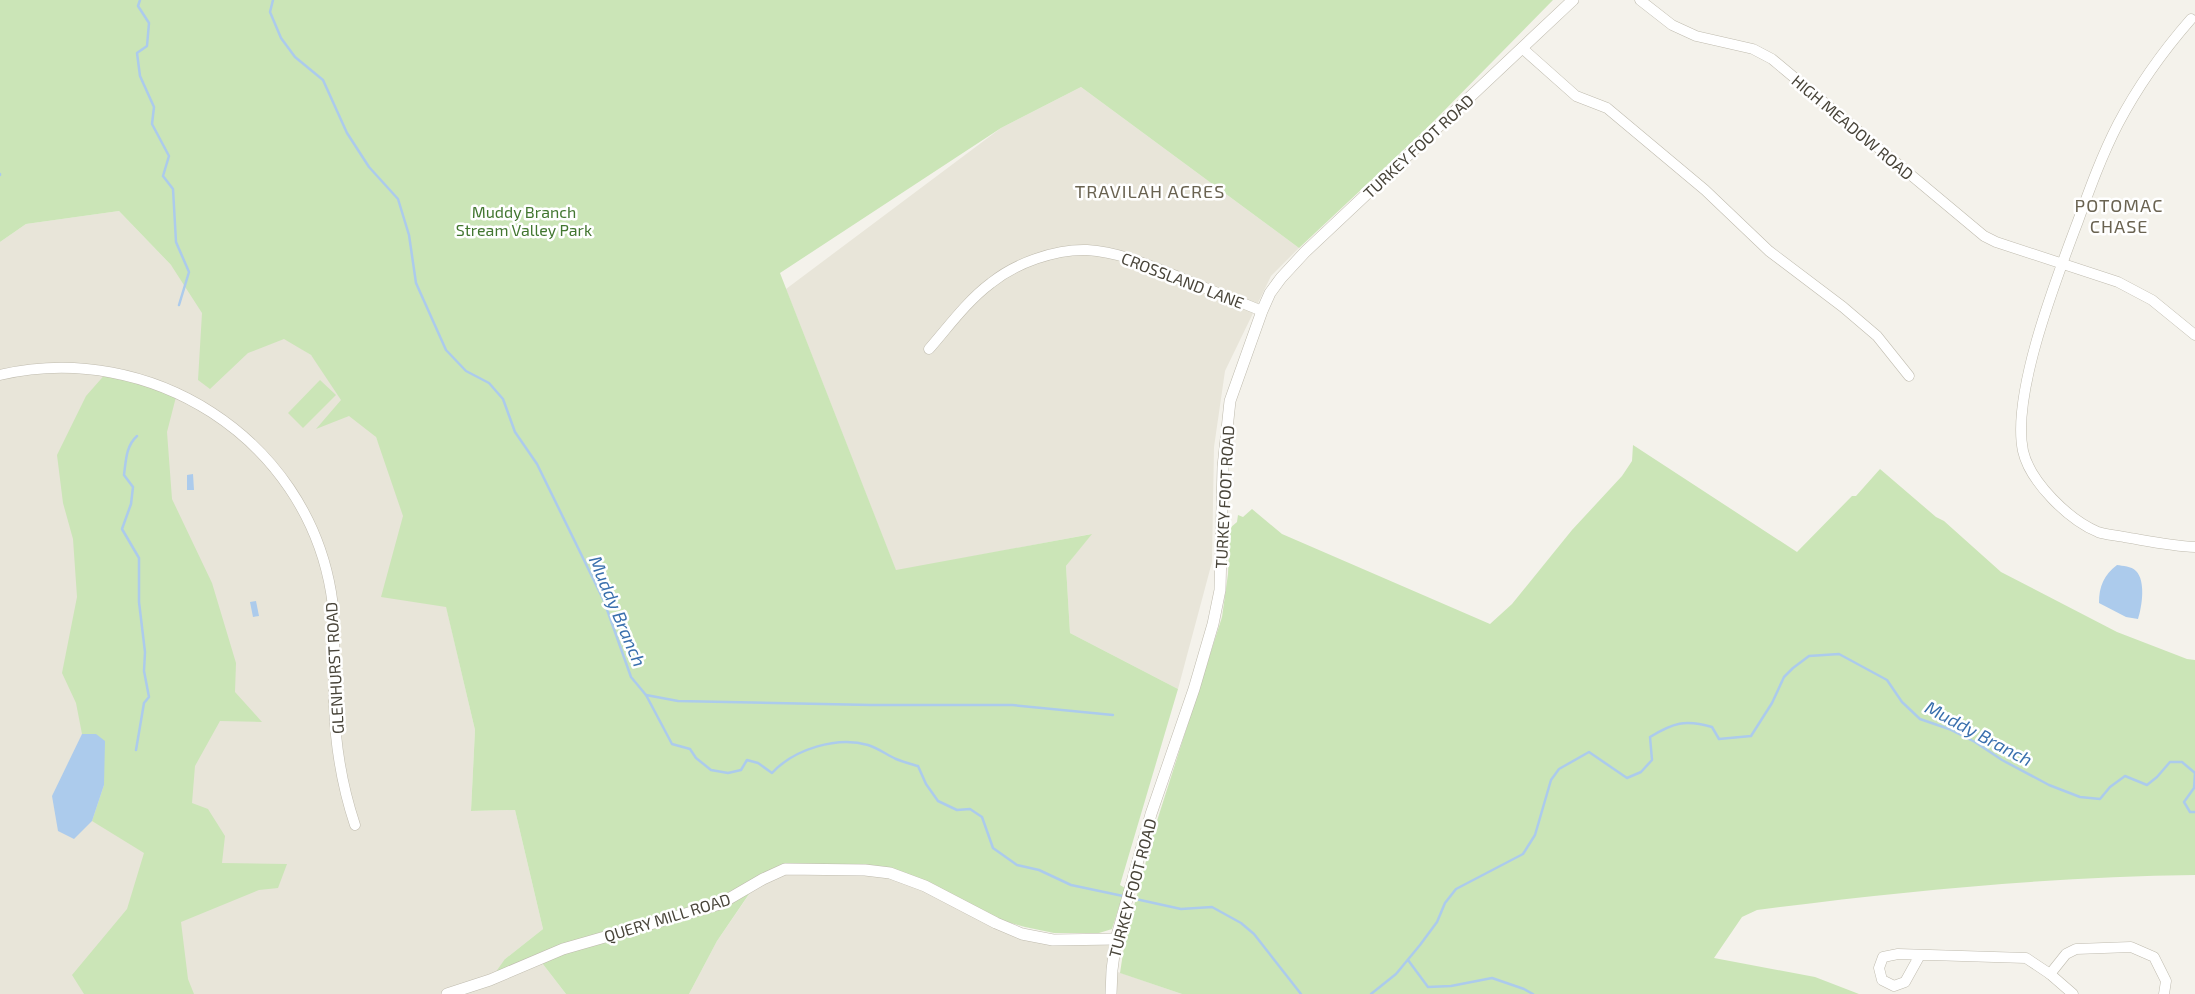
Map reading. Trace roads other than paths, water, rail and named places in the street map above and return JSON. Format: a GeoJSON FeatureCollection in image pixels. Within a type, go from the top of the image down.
{"type":"FeatureCollection","features":[{"type":"Feature","properties":{"kind":"street","name":"TURKEY FOOT ROAD"},"geometry":{"type":"LineString","coordinates":[[1111,994],[1116,939],[1152,814],[1194,689],[1213,624],[1220,590],[1223,467],[1227,418],[1239,374],[1262,311],[1281,278],[1305,252],[1574,0]]}},
{"type":"Feature","properties":{"kind":"street","name":"HIGH MEADOW ROAD"},"geometry":{"type":"LineString","coordinates":[[1640,0],[1672,25],[1696,36],[1752,49],[1772,59],[1984,236],[1996,242],[2118,282],[2152,300],[2195,335]]}},
{"type":"Feature","properties":{"kind":"street"},"geometry":{"type":"LineString","coordinates":[[2191,19],[2151,69],[2118,123],[2102,158],[2062,264],[2031,362],[2024,395],[2021,426],[2024,452],[2033,474],[2057,503],[2076,519],[2099,532],[2174,546],[2195,547]]}},
{"type":"Feature","properties":{"kind":"street"},"geometry":{"type":"LineString","coordinates":[[1522,48],[1576,96],[1607,108],[1705,190],[1769,252],[1844,307],[1877,336],[1909,376]]}},
{"type":"Feature","properties":{"kind":"street","name":"CROSSLAND LANE"},"geometry":{"type":"LineString","coordinates":[[929,348],[974,297],[992,282],[1028,261],[1072,251],[1087,250],[1113,254],[1143,262],[1262,311]]}},
{"type":"Feature","properties":{"kind":"street","name":"GLENHURST ROAD"},"geometry":{"type":"LineString","coordinates":[[0,375],[44,368],[80,368],[108,371],[143,379],[186,397],[221,417],[259,450],[283,479],[298,501],[318,544],[327,575],[335,634],[336,731],[347,801],[355,825]]}},
{"type":"Feature","properties":{"kind":"street","name":"QUERY MILL ROAD"},"geometry":{"type":"LineString","coordinates":[[448,994],[490,980],[563,949],[730,900],[763,879],[785,869],[865,870],[890,873],[925,886],[996,923],[1022,934],[1053,940],[1116,939]]}},
{"type":"Feature","properties":{"kind":"street"},"geometry":{"type":"LineString","coordinates":[[2050,974],[2066,954],[2076,949],[2131,947],[2154,957],[2166,980],[2164,994]]}},
{"type":"Feature","properties":{"kind":"street"},"geometry":{"type":"LineString","coordinates":[[1920,955],[2026,958],[2050,974],[2073,994]]}},
{"type":"Feature","properties":{"kind":"water"},"geometry":{"type":"Polygon","coordinates":[[[193,474],[194,490],[187,490],[187,475],[193,474]]]}},
{"type":"Feature","properties":{"kind":"water"},"geometry":{"type":"Polygon","coordinates":[[[2117,565],[2132,568],[2139,575],[2142,594],[2138,619],[2126,617],[2099,603],[2103,581],[2117,565]]]}},
{"type":"Feature","properties":{"kind":"water"},"geometry":{"type":"Polygon","coordinates":[[[256,601],[259,616],[253,617],[250,602],[256,601]]]}},
{"type":"Feature","properties":{"kind":"water"},"geometry":{"type":"Polygon","coordinates":[[[82,734],[96,734],[105,741],[104,785],[92,821],[74,839],[58,831],[52,796],[82,734]]]}},
{"type":"Feature","properties":{"kind":"waterway"},"geometry":{"type":"LineString","coordinates":[[140,0],[138,6],[149,23],[147,46],[137,53],[140,76],[154,107],[152,124],[169,156],[163,176],[173,189],[176,242],[189,272],[179,305]]}},
{"type":"Feature","properties":{"kind":"waterway","name":"Muddy Branch"},"geometry":{"type":"LineString","coordinates":[[273,0],[270,12],[281,38],[295,57],[323,80],[347,133],[369,167],[398,199],[409,235],[416,283],[446,350],[466,371],[489,383],[503,399],[515,432],[537,464],[604,601],[631,677],[646,695],[672,744],[690,749],[696,758],[711,770],[728,773],[741,770],[747,760],[758,763],[772,773],[792,757],[817,747],[843,742],[868,745],[896,759],[918,766],[926,784],[938,801],[957,810],[970,809],[982,817],[993,848],[1017,865],[1039,870],[1071,885],[1123,896]]}},
{"type":"Feature","properties":{"kind":"waterway"},"geometry":{"type":"LineString","coordinates":[[136,750],[144,703],[149,697],[144,671],[145,652],[139,602],[139,558],[122,529],[131,504],[133,487],[124,475],[126,459],[131,444],[137,436]]}},
{"type":"Feature","properties":{"kind":"waterway","name":"Muddy Branch"},"geometry":{"type":"LineString","coordinates":[[1371,994],[1396,974],[1420,945],[1437,922],[1445,903],[1456,889],[1523,854],[1535,835],[1551,780],[1559,769],[1589,752],[1627,778],[1641,772],[1652,760],[1650,737],[1666,728],[1680,724],[1694,723],[1712,727],[1719,739],[1751,736],[1772,703],[1784,677],[1809,656],[1839,654],[1887,680],[1902,702],[1920,719],[1949,729],[2049,785],[2080,797],[2100,799],[2110,787],[2125,776],[2147,785],[2170,762],[2182,762],[2195,773],[2194,788],[2184,802],[2190,812],[2195,812]]}},
{"type":"Feature","properties":{"kind":"waterway"},"geometry":{"type":"LineString","coordinates":[[646,695],[678,701],[871,705],[1012,705],[1113,715]]}},
{"type":"Feature","properties":{"kind":"waterway","name":"Muddy Branch"},"geometry":{"type":"LineString","coordinates":[[1131,898],[1181,909],[1212,907],[1241,923],[1254,934],[1301,994]]}},
{"type":"Feature","properties":{"kind":"waterway"},"geometry":{"type":"LineString","coordinates":[[1408,960],[1428,987],[1451,986],[1492,978],[1533,994]]}},
{"type":"Feature","properties":{"kind":"district","name":"TRAVILAH ACRES"},"geometry":{"type":"Point","coordinates":[1150,191]}},
{"type":"Feature","properties":{"kind":"district","name":"POTOMAC CHASE"},"geometry":{"type":"Point","coordinates":[2119,215]}},
{"type":"Feature","properties":{"kind":"park label","name":"Muddy Branch Stream Valley Park"},"geometry":{"type":"Point","coordinates":[524,220]}}]}
